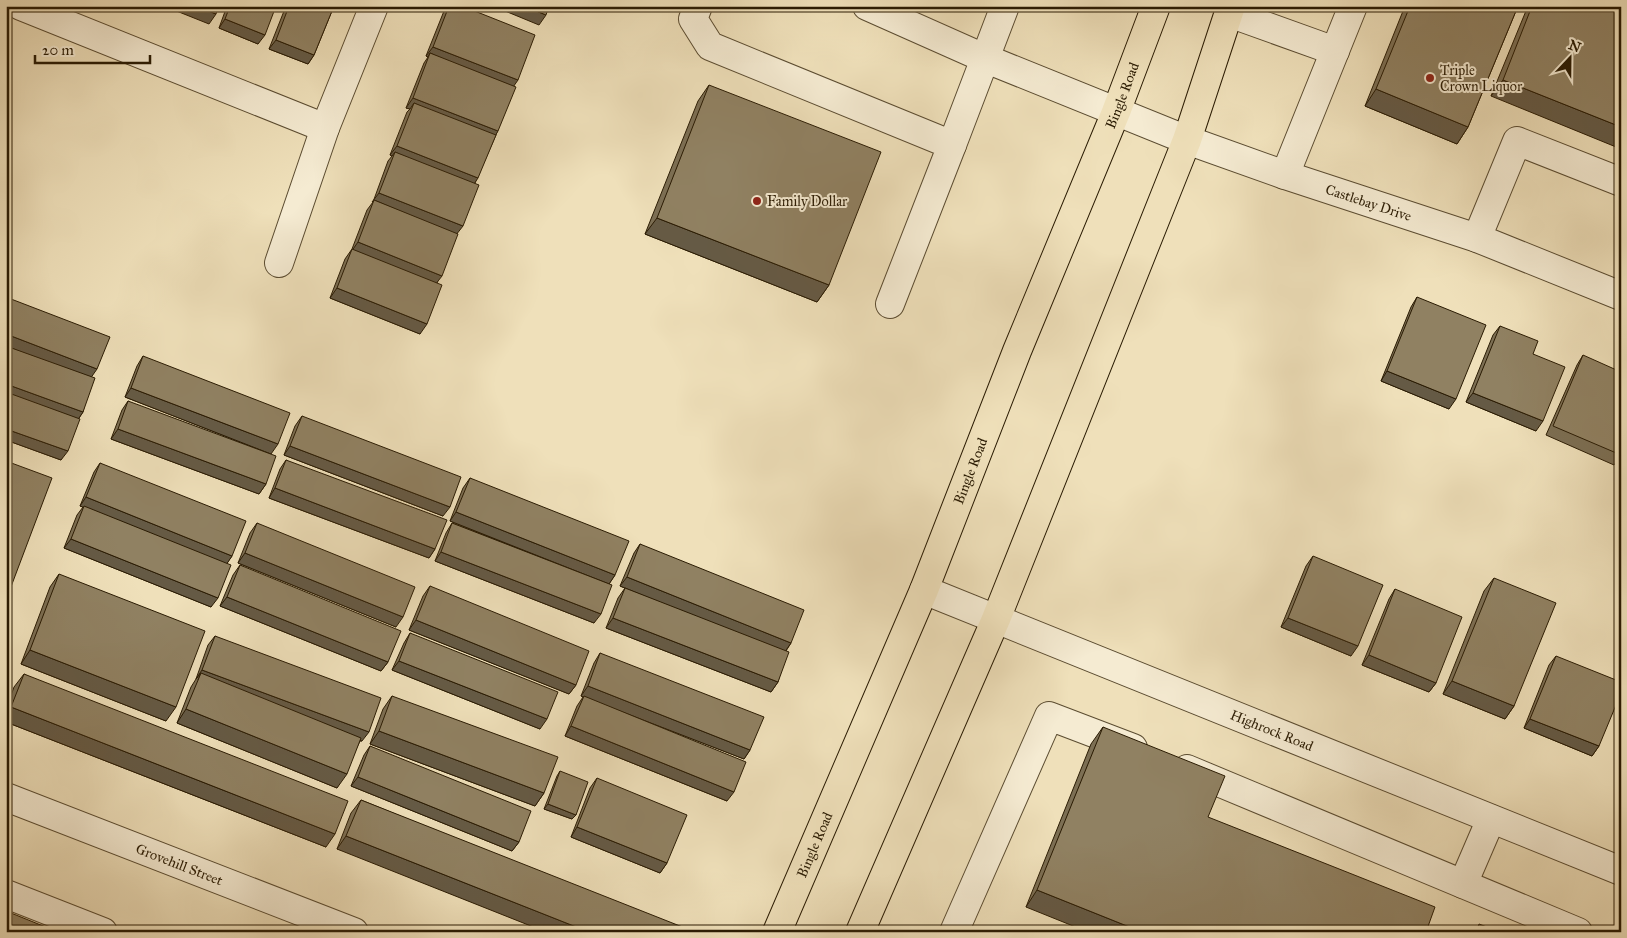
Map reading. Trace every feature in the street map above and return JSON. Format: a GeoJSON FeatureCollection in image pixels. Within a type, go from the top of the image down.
{"type":"FeatureCollection","features":[{"type":"Feature","properties":{"kind":"main road","name":"Bingle Road"},"geometry":{"type":"LineString","coordinates":[[777,932],[924,590],[1016,352],[1116,112],[1156,6]]}},
{"type":"Feature","properties":{"kind":"main road"},"geometry":{"type":"LineString","coordinates":[[864,930],[996,619],[1187,140],[1230,10]]}},
{"type":"Feature","properties":{"kind":"street"},"geometry":{"type":"LineString","coordinates":[[22,6],[325,128]]}},
{"type":"Feature","properties":{"kind":"street"},"geometry":{"type":"LineString","coordinates":[[279,263],[325,128],[374,6]]}},
{"type":"Feature","properties":{"kind":"street"},"geometry":{"type":"LineString","coordinates":[[698,6],[693,19],[710,46],[952,144]]}},
{"type":"Feature","properties":{"kind":"street","name":"Castlebay Drive"},"geometry":{"type":"LineString","coordinates":[[867,6],[984,58],[1187,140],[1285,175],[1477,238],[1621,296]]}},
{"type":"Feature","properties":{"kind":"street"},"geometry":{"type":"LineString","coordinates":[[890,304],[1005,6]]}},
{"type":"Feature","properties":{"kind":"street"},"geometry":{"type":"LineString","coordinates":[[1285,175],[1353,6]]}},
{"type":"Feature","properties":{"kind":"street"},"geometry":{"type":"LineString","coordinates":[[1230,10],[1335,52]]}},
{"type":"Feature","properties":{"kind":"street"},"geometry":{"type":"LineString","coordinates":[[1477,238],[1518,141],[1621,182]]}},
{"type":"Feature","properties":{"kind":"street","name":"Highrock Road"},"geometry":{"type":"LineString","coordinates":[[924,590],[1621,871]]}},
{"type":"Feature","properties":{"kind":"street"},"geometry":{"type":"LineString","coordinates":[[954,932],[1049,716],[1224,784],[1578,932]]}},
{"type":"Feature","properties":{"kind":"street","name":"Grovehill Street"},"geometry":{"type":"LineString","coordinates":[[6,797],[304,923],[354,932]]}},
{"type":"Feature","properties":{"kind":"street"},"geometry":{"type":"LineString","coordinates":[[1463,884],[1491,818]]}},
{"type":"Feature","properties":{"kind":"street"},"geometry":{"type":"LineString","coordinates":[[6,894],[103,932]]}},
{"type":"Feature","properties":{"kind":"building"},"geometry":{"type":"Polygon","coordinates":[[[196,6],[219,6],[216,14],[196,6]]]}},
{"type":"Feature","properties":{"kind":"building"},"geometry":{"type":"Polygon","coordinates":[[[230,6],[276,6],[265,35],[225,19],[230,6]]]}},
{"type":"Feature","properties":{"kind":"building"},"geometry":{"type":"Polygon","coordinates":[[[289,6],[334,6],[314,55],[276,40],[289,6]]]}},
{"type":"Feature","properties":{"kind":"building"},"geometry":{"type":"Polygon","coordinates":[[[449,6],[462,6],[535,35],[518,80],[433,47],[449,6]]]}},
{"type":"Feature","properties":{"kind":"building"},"geometry":{"type":"Polygon","coordinates":[[[524,6],[549,6],[546,15],[524,6]]]}},
{"type":"Feature","properties":{"kind":"building"},"geometry":{"type":"Polygon","coordinates":[[[1410,6],[1518,6],[1468,127],[1376,89],[1410,6]]]}},
{"type":"Feature","properties":{"kind":"building"},"geometry":{"type":"Polygon","coordinates":[[[1532,6],[1621,6],[1621,127],[1503,80],[1532,6]]]}},
{"type":"Feature","properties":{"kind":"building"},"geometry":{"type":"Polygon","coordinates":[[[430,53],[516,87],[498,131],[413,98],[430,53]]]}},
{"type":"Feature","properties":{"kind":"building","name":"Family Dollar"},"geometry":{"type":"Polygon","coordinates":[[[709,85],[881,152],[829,285],[657,218],[709,85]]]}},
{"type":"Feature","properties":{"kind":"building"},"geometry":{"type":"Polygon","coordinates":[[[414,103],[496,135],[478,178],[397,146],[414,103]]]}},
{"type":"Feature","properties":{"kind":"building"},"geometry":{"type":"Polygon","coordinates":[[[395,152],[479,185],[463,226],[379,193],[395,152]]]}},
{"type":"Feature","properties":{"kind":"building"},"geometry":{"type":"Polygon","coordinates":[[[374,200],[458,234],[442,276],[358,242],[374,200]]]}},
{"type":"Feature","properties":{"kind":"building"},"geometry":{"type":"Polygon","coordinates":[[[352,249],[442,285],[427,324],[337,288],[352,249]]]}},
{"type":"Feature","properties":{"kind":"building"},"geometry":{"type":"Polygon","coordinates":[[[1417,297],[1486,325],[1456,399],[1387,371],[1417,297]]]}},
{"type":"Feature","properties":{"kind":"building"},"geometry":{"type":"Polygon","coordinates":[[[11,299],[110,337],[97,369],[6,334],[6,312],[11,299]]]}},
{"type":"Feature","properties":{"kind":"building"},"geometry":{"type":"Polygon","coordinates":[[[1500,326],[1538,341],[1533,354],[1565,367],[1543,421],[1473,393],[1500,326]]]}},
{"type":"Feature","properties":{"kind":"building"},"geometry":{"type":"Polygon","coordinates":[[[6,346],[95,378],[83,412],[6,384],[6,346]]]}},
{"type":"Feature","properties":{"kind":"building"},"geometry":{"type":"Polygon","coordinates":[[[1583,355],[1621,372],[1621,455],[1553,426],[1583,355]]]}},
{"type":"Feature","properties":{"kind":"building"},"geometry":{"type":"Polygon","coordinates":[[[143,356],[290,413],[278,444],[131,388],[143,356]]]}},
{"type":"Feature","properties":{"kind":"building"},"geometry":{"type":"Polygon","coordinates":[[[6,392],[80,419],[68,451],[6,429],[6,392]]]}},
{"type":"Feature","properties":{"kind":"building"},"geometry":{"type":"Polygon","coordinates":[[[128,401],[276,456],[266,484],[118,429],[128,401]]]}},
{"type":"Feature","properties":{"kind":"building"},"geometry":{"type":"Polygon","coordinates":[[[302,416],[461,477],[450,507],[290,446],[302,416]]]}},
{"type":"Feature","properties":{"kind":"building"},"geometry":{"type":"Polygon","coordinates":[[[286,460],[447,520],[435,549],[275,488],[286,460]]]}},
{"type":"Feature","properties":{"kind":"building"},"geometry":{"type":"Polygon","coordinates":[[[6,461],[52,478],[6,600],[6,508],[9,501],[6,500],[6,461]]]}},
{"type":"Feature","properties":{"kind":"building"},"geometry":{"type":"Polygon","coordinates":[[[100,463],[246,521],[232,556],[86,497],[100,463]]]}},
{"type":"Feature","properties":{"kind":"building"},"geometry":{"type":"Polygon","coordinates":[[[470,478],[629,541],[615,575],[456,512],[470,478]]]}},
{"type":"Feature","properties":{"kind":"building"},"geometry":{"type":"Polygon","coordinates":[[[84,506],[231,565],[218,598],[71,539],[84,506]]]}},
{"type":"Feature","properties":{"kind":"building"},"geometry":{"type":"Polygon","coordinates":[[[257,523],[415,587],[403,617],[245,553],[257,523]]]}},
{"type":"Feature","properties":{"kind":"building"},"geometry":{"type":"Polygon","coordinates":[[[452,523],[612,585],[601,614],[441,552],[452,523]]]}},
{"type":"Feature","properties":{"kind":"building"},"geometry":{"type":"Polygon","coordinates":[[[640,544],[804,610],[791,643],[627,577],[640,544]]]}},
{"type":"Feature","properties":{"kind":"building"},"geometry":{"type":"Polygon","coordinates":[[[1313,556],[1383,585],[1358,646],[1288,618],[1313,556]]]}},
{"type":"Feature","properties":{"kind":"building"},"geometry":{"type":"Polygon","coordinates":[[[240,565],[401,631],[388,662],[227,597],[240,565]]]}},
{"type":"Feature","properties":{"kind":"building"},"geometry":{"type":"Polygon","coordinates":[[[59,574],[205,631],[176,707],[30,650],[59,574]]]}},
{"type":"Feature","properties":{"kind":"building"},"geometry":{"type":"Polygon","coordinates":[[[1494,578],[1556,603],[1514,706],[1452,681],[1494,578]]]}},
{"type":"Feature","properties":{"kind":"building"},"geometry":{"type":"Polygon","coordinates":[[[430,586],[589,651],[576,685],[416,620],[430,586]]]}},
{"type":"Feature","properties":{"kind":"building"},"geometry":{"type":"Polygon","coordinates":[[[625,588],[789,652],[778,682],[613,618],[625,588]]]}},
{"type":"Feature","properties":{"kind":"building"},"geometry":{"type":"Polygon","coordinates":[[[1395,589],[1462,617],[1436,683],[1369,655],[1395,589]]]}},
{"type":"Feature","properties":{"kind":"building"},"geometry":{"type":"Polygon","coordinates":[[[410,633],[558,692],[547,719],[399,661],[410,633]]]}},
{"type":"Feature","properties":{"kind":"building"},"geometry":{"type":"Polygon","coordinates":[[[215,636],[381,698],[369,732],[202,670],[215,636]]]}},
{"type":"Feature","properties":{"kind":"building"},"geometry":{"type":"Polygon","coordinates":[[[600,653],[764,717],[750,750],[588,686],[600,653]]]}},
{"type":"Feature","properties":{"kind":"building"},"geometry":{"type":"Polygon","coordinates":[[[1556,656],[1621,682],[1621,693],[1599,746],[1530,719],[1556,656]]]}},
{"type":"Feature","properties":{"kind":"building"},"geometry":{"type":"Polygon","coordinates":[[[201,673],[361,738],[347,774],[186,709],[201,673]]]}},
{"type":"Feature","properties":{"kind":"building"},"geometry":{"type":"Polygon","coordinates":[[[24,674],[348,801],[335,834],[11,707],[24,674]]]}},
{"type":"Feature","properties":{"kind":"building"},"geometry":{"type":"Polygon","coordinates":[[[392,696],[558,757],[544,793],[379,731],[392,696]]]}},
{"type":"Feature","properties":{"kind":"building"},"geometry":{"type":"Polygon","coordinates":[[[584,696],[746,762],[734,792],[571,726],[584,696]]]}},
{"type":"Feature","properties":{"kind":"building"},"geometry":{"type":"Polygon","coordinates":[[[1103,727],[1225,776],[1208,817],[1435,907],[1426,932],[1142,932],[1037,890],[1103,727]]]}},
{"type":"Feature","properties":{"kind":"building"},"geometry":{"type":"Polygon","coordinates":[[[370,746],[531,811],[519,842],[358,777],[370,746]]]}},
{"type":"Feature","properties":{"kind":"building"},"geometry":{"type":"Polygon","coordinates":[[[560,771],[588,782],[576,815],[548,804],[560,771]]]}},
{"type":"Feature","properties":{"kind":"building"},"geometry":{"type":"Polygon","coordinates":[[[597,778],[687,815],[667,863],[577,827],[597,778]]]}},
{"type":"Feature","properties":{"kind":"building"},"geometry":{"type":"Polygon","coordinates":[[[361,800],[685,928],[684,932],[589,932],[346,836],[361,800]]]}},
{"type":"Feature","properties":{"kind":"building"},"geometry":{"type":"Polygon","coordinates":[[[6,911],[58,932],[6,932],[6,911]]]}},
{"type":"Feature","properties":{"kind":"building"},"geometry":{"type":"Polygon","coordinates":[[[1479,924],[1500,932],[1476,932],[1479,924]]]}},
{"type":"Feature","properties":{"kind":"place","name":"Triple Crown Liquor"},"geometry":{"type":"Point","coordinates":[1430,78]}},
{"type":"Feature","properties":{"kind":"place","name":"Family Dollar"},"geometry":{"type":"Point","coordinates":[757,201]}}]}
